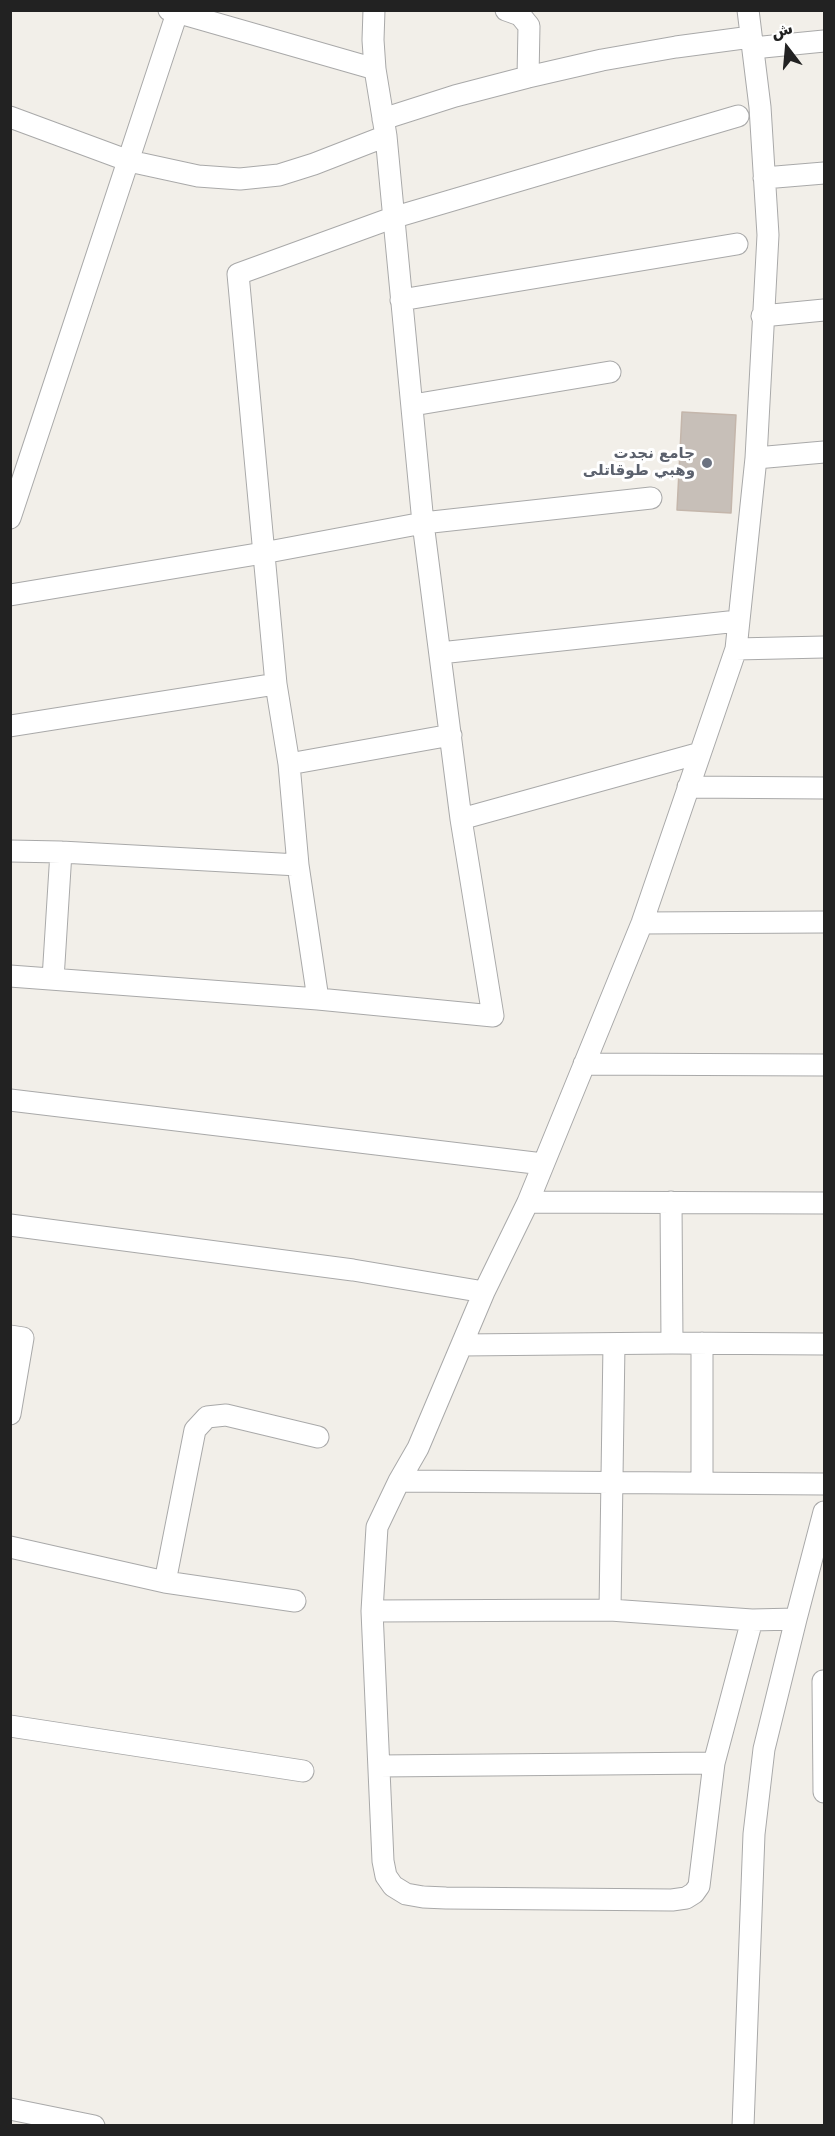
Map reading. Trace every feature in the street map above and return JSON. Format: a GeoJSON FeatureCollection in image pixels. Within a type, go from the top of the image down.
{"type":"FeatureCollection","features":[{"type":"Feature","properties":{"kind":"street"},"geometry":{"type":"LineString","coordinates":[[10,976],[318,999],[493,1016],[462,819],[423,523],[384,128],[375,69],[374,10]]}},
{"type":"Feature","properties":{"kind":"street"},"geometry":{"type":"LineString","coordinates":[[506,10],[520,15],[529,26],[528,77]]}},
{"type":"Feature","properties":{"kind":"street"},"geometry":{"type":"LineString","coordinates":[[748,10],[760,107],[768,235],[756,458],[736,648],[642,923],[528,1202],[484,1292],[418,1448],[377,1527],[372,1611],[378,1766],[383,1861],[386,1876],[393,1886],[406,1894],[446,1898],[672,1900],[686,1898],[694,1893],[699,1886],[714,1763],[752,1620]]}},
{"type":"Feature","properties":{"kind":"street"},"geometry":{"type":"LineString","coordinates":[[10,518],[14,494],[129,162],[173,12],[375,69]]}},
{"type":"Feature","properties":{"kind":"street"},"geometry":{"type":"LineString","coordinates":[[10,117],[129,162],[198,176],[240,179],[279,175],[314,164],[384,128],[455,96],[528,77],[634,55],[752,43],[825,41]]}},
{"type":"Feature","properties":{"kind":"street"},"geometry":{"type":"LineString","coordinates":[[318,999],[298,865],[289,764],[276,684],[238,274],[392,218],[738,116]]}},
{"type":"Feature","properties":{"kind":"street"},"geometry":{"type":"LineString","coordinates":[[764,178],[825,173]]}},
{"type":"Feature","properties":{"kind":"street"},"geometry":{"type":"LineString","coordinates":[[401,300],[737,244]]}},
{"type":"Feature","properties":{"kind":"street"},"geometry":{"type":"LineString","coordinates":[[762,316],[825,310]]}},
{"type":"Feature","properties":{"kind":"street"},"geometry":{"type":"LineString","coordinates":[[413,405],[610,372]]}},
{"type":"Feature","properties":{"kind":"street"},"geometry":{"type":"LineString","coordinates":[[756,458],[825,452]]}},
{"type":"Feature","properties":{"kind":"street"},"geometry":{"type":"LineString","coordinates":[[10,595],[263,553],[423,523],[651,498]]}},
{"type":"Feature","properties":{"kind":"street"},"geometry":{"type":"LineString","coordinates":[[440,653],[738,621]]}},
{"type":"Feature","properties":{"kind":"street"},"geometry":{"type":"LineString","coordinates":[[736,648],[825,647]]}},
{"type":"Feature","properties":{"kind":"street"},"geometry":{"type":"LineString","coordinates":[[10,726],[276,684]]}},
{"type":"Feature","properties":{"kind":"street"},"geometry":{"type":"LineString","coordinates":[[289,764],[451,735]]}},
{"type":"Feature","properties":{"kind":"street"},"geometry":{"type":"LineString","coordinates":[[462,819],[700,753]]}},
{"type":"Feature","properties":{"kind":"street"},"geometry":{"type":"LineString","coordinates":[[688,787],[825,788]]}},
{"type":"Feature","properties":{"kind":"street"},"geometry":{"type":"LineString","coordinates":[[10,851],[298,865]]}},
{"type":"Feature","properties":{"kind":"street"},"geometry":{"type":"LineString","coordinates":[[52,979],[61,852]]}},
{"type":"Feature","properties":{"kind":"street"},"geometry":{"type":"LineString","coordinates":[[642,923],[825,922]]}},
{"type":"Feature","properties":{"kind":"street"},"geometry":{"type":"LineString","coordinates":[[584,1065],[825,1065]]}},
{"type":"Feature","properties":{"kind":"street"},"geometry":{"type":"LineString","coordinates":[[10,1100],[543,1164]]}},
{"type":"Feature","properties":{"kind":"street"},"geometry":{"type":"LineString","coordinates":[[528,1202],[825,1203]]}},
{"type":"Feature","properties":{"kind":"street"},"geometry":{"type":"LineString","coordinates":[[671,1202],[672,1343]]}},
{"type":"Feature","properties":{"kind":"street"},"geometry":{"type":"LineString","coordinates":[[10,1226],[353,1270],[484,1292]]}},
{"type":"Feature","properties":{"kind":"street"},"geometry":{"type":"LineString","coordinates":[[10,1336],[23,1338],[10,1414]]}},
{"type":"Feature","properties":{"kind":"street"},"geometry":{"type":"LineString","coordinates":[[702,1343],[702,1483]]}},
{"type":"Feature","properties":{"kind":"street"},"geometry":{"type":"LineString","coordinates":[[610,1610],[614,1344]]}},
{"type":"Feature","properties":{"kind":"street"},"geometry":{"type":"LineString","coordinates":[[462,1345],[825,1344]]}},
{"type":"Feature","properties":{"kind":"street"},"geometry":{"type":"LineString","coordinates":[[165,1582],[195,1430],[207,1417],[226,1416],[318,1437]]}},
{"type":"Feature","properties":{"kind":"street"},"geometry":{"type":"LineString","coordinates":[[399,1481],[825,1484]]}},
{"type":"Feature","properties":{"kind":"street"},"geometry":{"type":"LineString","coordinates":[[743,2126],[754,1834],[764,1749],[825,1512]]}},
{"type":"Feature","properties":{"kind":"street"},"geometry":{"type":"LineString","coordinates":[[10,1547],[165,1582],[295,1601]]}},
{"type":"Feature","properties":{"kind":"street"},"geometry":{"type":"LineString","coordinates":[[372,1611],[610,1610],[752,1620],[796,1619]]}},
{"type":"Feature","properties":{"kind":"street"},"geometry":{"type":"LineString","coordinates":[[823,1681],[825,1792]]}},
{"type":"Feature","properties":{"kind":"street"},"geometry":{"type":"LineString","coordinates":[[10,1726],[303,1771]]}},
{"type":"Feature","properties":{"kind":"street"},"geometry":{"type":"LineString","coordinates":[[378,1766],[714,1763]]}},
{"type":"Feature","properties":{"kind":"street"},"geometry":{"type":"LineString","coordinates":[[10,2109],[94,2126]]}},
{"type":"Feature","properties":{"kind":"building","name":"جامع نجدت وهبي طوقاتلى"},"geometry":{"type":"Polygon","coordinates":[[[682,412],[736,415],[731,513],[677,510],[682,412]]]}},
{"type":"Feature","properties":{"kind":"place","name":"جامع نجدت وهبي طوقاتلى"},"geometry":{"type":"Point","coordinates":[707,463]}}]}
